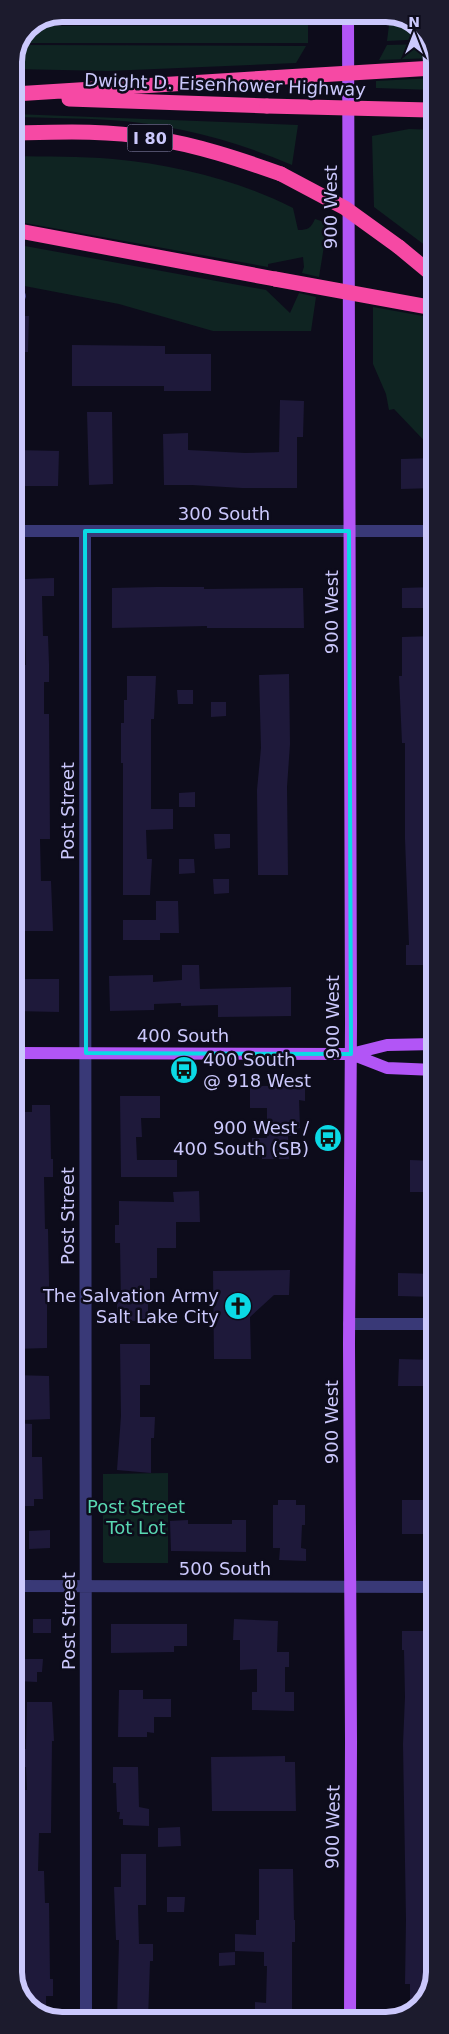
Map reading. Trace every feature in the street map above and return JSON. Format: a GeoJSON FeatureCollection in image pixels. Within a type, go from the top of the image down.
{"type":"FeatureCollection","features":[{"type":"Feature","properties":{"kind":"highway"},"geometry":{"type":"LineString","coordinates":[[22,94],[426,68]]}},
{"type":"Feature","properties":{"kind":"highway","name":"Dwight D. Eisenhower Highway"},"geometry":{"type":"LineString","coordinates":[[22,95],[267,106],[426,110]]}},
{"type":"Feature","properties":{"kind":"highway","name":"I 80"},"geometry":{"type":"LineString","coordinates":[[22,132],[93,132],[152,138],[226,154],[281,174],[345,208],[399,247],[426,269]]}},
{"type":"Feature","properties":{"kind":"highway"},"geometry":{"type":"LineString","coordinates":[[22,232],[426,307]]}},
{"type":"Feature","properties":{"kind":"main road","name":"900 West"},"geometry":{"type":"LineString","coordinates":[[348,23],[351,1054],[349,1324],[352,1741],[350,2012]]}},
{"type":"Feature","properties":{"kind":"main road","name":"400 South"},"geometry":{"type":"LineString","coordinates":[[22,1053],[351,1054],[387,1044],[426,1044]]}},
{"type":"Feature","properties":{"kind":"main road","name":"400 South"},"geometry":{"type":"LineString","coordinates":[[351,1054],[387,1068],[426,1070]]}},
{"type":"Feature","properties":{"kind":"street","name":"Post Street"},"geometry":{"type":"LineString","coordinates":[[85,531],[86,2011]]}},
{"type":"Feature","properties":{"kind":"street","name":"300 South"},"geometry":{"type":"LineString","coordinates":[[22,532],[426,531]]}},
{"type":"Feature","properties":{"kind":"street"},"geometry":{"type":"LineString","coordinates":[[349,1324],[426,1324]]}},
{"type":"Feature","properties":{"kind":"street","name":"500 South"},"geometry":{"type":"LineString","coordinates":[[22,1586],[426,1586]]}},
{"type":"Feature","properties":{"kind":"highlighted area"},"geometry":{"type":"Polygon","coordinates":[[[85,531],[349,531],[351,1054],[86,1053],[85,531]]]}},
{"type":"Feature","properties":{"kind":"green space"},"geometry":{"type":"Polygon","coordinates":[[[308,25],[308,43],[28,43],[34,34],[47,26],[308,25]]]}},
{"type":"Feature","properties":{"kind":"green space"},"geometry":{"type":"Polygon","coordinates":[[[389,25],[402,26],[419,39],[387,41],[389,25]]]}},
{"type":"Feature","properties":{"kind":"green space"},"geometry":{"type":"Polygon","coordinates":[[[422,44],[426,58],[379,60],[387,45],[422,44]]]}},
{"type":"Feature","properties":{"kind":"green space"},"geometry":{"type":"Polygon","coordinates":[[[27,45],[306,46],[296,63],[108,71],[22,69],[23,55],[27,45]]]}},
{"type":"Feature","properties":{"kind":"green space"},"geometry":{"type":"Polygon","coordinates":[[[426,78],[426,90],[376,88],[376,81],[426,78]]]}},
{"type":"Feature","properties":{"kind":"green space"},"geometry":{"type":"Polygon","coordinates":[[[22,114],[298,125],[292,165],[248,148],[180,129],[133,122],[22,117],[22,114]]]}},
{"type":"Feature","properties":{"kind":"green space"},"geometry":{"type":"Polygon","coordinates":[[[409,129],[426,130],[426,246],[374,207],[372,136],[409,129]]]}},
{"type":"Feature","properties":{"kind":"green space"},"geometry":{"type":"Polygon","coordinates":[[[22,156],[113,159],[160,165],[206,175],[250,189],[293,208],[298,230],[309,228],[315,219],[324,222],[324,246],[319,277],[302,273],[304,267],[303,257],[268,264],[268,267],[22,222],[22,156]]]}},
{"type":"Feature","properties":{"kind":"green space"},"geometry":{"type":"Polygon","coordinates":[[[22,245],[266,290],[290,313],[299,293],[316,297],[311,331],[213,331],[119,304],[22,286],[22,245]]]}},
{"type":"Feature","properties":{"kind":"green space"},"geometry":{"type":"Polygon","coordinates":[[[373,307],[426,317],[426,443],[394,409],[389,410],[386,394],[373,364],[373,307]]]}},
{"type":"Feature","properties":{"kind":"green space","name":"Post Street Tot Lot"},"geometry":{"type":"Polygon","coordinates":[[[168,1473],[168,1563],[103,1562],[103,1474],[168,1473]]]}},
{"type":"Feature","properties":{"kind":"building"},"geometry":{"type":"Polygon","coordinates":[[[22,316],[29,316],[28,352],[22,352],[22,316]]]}},
{"type":"Feature","properties":{"kind":"building"},"geometry":{"type":"Polygon","coordinates":[[[72,345],[165,346],[165,354],[211,354],[211,391],[164,391],[164,386],[72,386],[72,345]]]}},
{"type":"Feature","properties":{"kind":"building"},"geometry":{"type":"Polygon","coordinates":[[[280,400],[304,401],[303,437],[297,437],[297,488],[164,485],[163,434],[188,433],[188,450],[245,453],[279,452],[280,400]]]}},
{"type":"Feature","properties":{"kind":"building"},"geometry":{"type":"Polygon","coordinates":[[[87,412],[112,412],[113,484],[89,485],[87,412]]]}},
{"type":"Feature","properties":{"kind":"building"},"geometry":{"type":"Polygon","coordinates":[[[22,450],[59,451],[58,486],[22,486],[22,450]]]}},
{"type":"Feature","properties":{"kind":"building"},"geometry":{"type":"Polygon","coordinates":[[[426,458],[426,488],[401,489],[401,459],[426,458]]]}},
{"type":"Feature","properties":{"kind":"building"},"geometry":{"type":"Polygon","coordinates":[[[54,578],[54,596],[42,596],[43,636],[48,636],[49,664],[49,682],[44,682],[44,714],[49,714],[50,839],[40,839],[41,881],[51,881],[53,931],[22,931],[22,665],[26,665],[25,625],[22,625],[22,605],[25,605],[25,579],[54,578]]]}},
{"type":"Feature","properties":{"kind":"building"},"geometry":{"type":"Polygon","coordinates":[[[204,587],[204,589],[303,588],[304,628],[207,628],[207,626],[112,628],[112,588],[204,587]]]}},
{"type":"Feature","properties":{"kind":"building"},"geometry":{"type":"Polygon","coordinates":[[[426,587],[426,608],[402,608],[402,588],[426,587]]]}},
{"type":"Feature","properties":{"kind":"building"},"geometry":{"type":"Polygon","coordinates":[[[426,636],[426,965],[406,965],[406,945],[409,945],[405,839],[405,743],[402,743],[399,676],[402,676],[402,637],[426,636]]]}},
{"type":"Feature","properties":{"kind":"building"},"geometry":{"type":"Polygon","coordinates":[[[289,674],[288,875],[258,875],[257,790],[261,748],[259,675],[289,674]]]}},
{"type":"Feature","properties":{"kind":"building"},"geometry":{"type":"Polygon","coordinates":[[[127,676],[156,676],[154,719],[151,719],[151,809],[173,809],[173,829],[146,830],[147,859],[152,859],[150,895],[123,895],[123,763],[121,763],[121,723],[124,723],[124,700],[127,700],[127,676]]]}},
{"type":"Feature","properties":{"kind":"building"},"geometry":{"type":"Polygon","coordinates":[[[177,690],[193,690],[193,704],[178,704],[177,690]]]}},
{"type":"Feature","properties":{"kind":"building"},"geometry":{"type":"Polygon","coordinates":[[[211,702],[226,702],[226,716],[211,717],[211,702]]]}},
{"type":"Feature","properties":{"kind":"building"},"geometry":{"type":"Polygon","coordinates":[[[195,792],[195,807],[179,807],[179,793],[195,792]]]}},
{"type":"Feature","properties":{"kind":"building"},"geometry":{"type":"Polygon","coordinates":[[[214,834],[230,834],[230,848],[215,849],[214,834]]]}},
{"type":"Feature","properties":{"kind":"building"},"geometry":{"type":"Polygon","coordinates":[[[179,859],[194,859],[195,873],[179,874],[179,859]]]}},
{"type":"Feature","properties":{"kind":"building"},"geometry":{"type":"Polygon","coordinates":[[[213,879],[229,879],[229,893],[214,894],[213,879]]]}},
{"type":"Feature","properties":{"kind":"building"},"geometry":{"type":"Polygon","coordinates":[[[156,901],[178,901],[179,933],[160,933],[160,940],[123,940],[123,920],[156,920],[156,901]]]}},
{"type":"Feature","properties":{"kind":"building"},"geometry":{"type":"Polygon","coordinates":[[[182,965],[199,965],[200,989],[291,987],[291,1016],[218,1017],[218,1005],[181,1006],[181,1003],[154,1004],[154,1010],[110,1011],[109,976],[153,975],[153,982],[182,980],[182,965]]]}},
{"type":"Feature","properties":{"kind":"building"},"geometry":{"type":"Polygon","coordinates":[[[22,979],[59,979],[59,1012],[22,1011],[22,979]]]}},
{"type":"Feature","properties":{"kind":"building"},"geometry":{"type":"Polygon","coordinates":[[[250,1086],[305,1086],[305,1101],[299,1100],[300,1128],[294,1129],[294,1135],[288,1136],[289,1159],[252,1157],[252,1138],[267,1138],[267,1108],[250,1108],[250,1086]]]}},
{"type":"Feature","properties":{"kind":"building"},"geometry":{"type":"Polygon","coordinates":[[[120,1096],[160,1096],[160,1118],[141,1118],[142,1137],[136,1137],[137,1160],[177,1160],[177,1177],[121,1177],[120,1096]]]}},
{"type":"Feature","properties":{"kind":"building"},"geometry":{"type":"Polygon","coordinates":[[[32,1105],[50,1105],[53,1177],[44,1177],[49,1281],[47,1348],[22,1349],[22,1112],[32,1112],[32,1105]]]}},
{"type":"Feature","properties":{"kind":"building"},"geometry":{"type":"Polygon","coordinates":[[[410,1160],[426,1161],[426,1192],[410,1192],[410,1160]]]}},
{"type":"Feature","properties":{"kind":"building"},"geometry":{"type":"Polygon","coordinates":[[[199,1191],[200,1222],[176,1222],[176,1248],[157,1248],[157,1278],[150,1278],[150,1291],[148,1291],[148,1321],[117,1321],[117,1302],[121,1302],[120,1243],[115,1243],[115,1225],[119,1225],[119,1201],[174,1202],[173,1192],[199,1191]]]}},
{"type":"Feature","properties":{"kind":"building","name":"The Salvation Army Salt Lake City"},"geometry":{"type":"Polygon","coordinates":[[[290,1270],[289,1295],[274,1295],[250,1317],[251,1359],[214,1359],[213,1271],[290,1270]]]}},
{"type":"Feature","properties":{"kind":"building"},"geometry":{"type":"Polygon","coordinates":[[[398,1273],[426,1274],[426,1297],[398,1296],[398,1273]]]}},
{"type":"Feature","properties":{"kind":"building"},"geometry":{"type":"Polygon","coordinates":[[[120,1344],[150,1344],[150,1385],[140,1385],[140,1417],[155,1417],[154,1438],[151,1438],[151,1473],[117,1470],[121,1416],[120,1344]]]}},
{"type":"Feature","properties":{"kind":"building"},"geometry":{"type":"Polygon","coordinates":[[[399,1359],[426,1360],[426,1386],[398,1386],[399,1359]]]}},
{"type":"Feature","properties":{"kind":"building"},"geometry":{"type":"Polygon","coordinates":[[[22,1375],[49,1376],[50,1419],[24,1420],[24,1396],[22,1396],[22,1375]]]}},
{"type":"Feature","properties":{"kind":"building"},"geometry":{"type":"Polygon","coordinates":[[[22,1423],[32,1424],[32,1457],[42,1457],[43,1499],[34,1499],[34,1506],[22,1506],[22,1423]]]}},
{"type":"Feature","properties":{"kind":"building"},"geometry":{"type":"Polygon","coordinates":[[[278,1500],[296,1500],[296,1505],[305,1505],[305,1525],[302,1525],[301,1548],[306,1549],[306,1561],[279,1560],[280,1548],[273,1548],[273,1505],[278,1505],[278,1500]]]}},
{"type":"Feature","properties":{"kind":"building"},"geometry":{"type":"Polygon","coordinates":[[[402,1500],[426,1500],[426,1534],[402,1534],[402,1500]]]}},
{"type":"Feature","properties":{"kind":"building"},"geometry":{"type":"Polygon","coordinates":[[[188,1520],[188,1524],[232,1524],[232,1520],[246,1520],[246,1552],[171,1551],[170,1521],[188,1520]]]}},
{"type":"Feature","properties":{"kind":"building"},"geometry":{"type":"Polygon","coordinates":[[[50,1530],[50,1548],[29,1549],[29,1531],[50,1530]]]}},
{"type":"Feature","properties":{"kind":"building"},"geometry":{"type":"Polygon","coordinates":[[[33,1619],[51,1619],[51,1633],[33,1633],[33,1619]]]}},
{"type":"Feature","properties":{"kind":"building"},"geometry":{"type":"Polygon","coordinates":[[[234,1619],[278,1621],[277,1652],[289,1652],[289,1667],[285,1667],[285,1692],[294,1692],[294,1711],[252,1710],[252,1692],[257,1692],[257,1669],[240,1670],[240,1640],[233,1640],[234,1619]]]}},
{"type":"Feature","properties":{"kind":"building"},"geometry":{"type":"Polygon","coordinates":[[[111,1624],[187,1624],[187,1646],[174,1646],[174,1652],[111,1653],[111,1624]]]}},
{"type":"Feature","properties":{"kind":"building"},"geometry":{"type":"Polygon","coordinates":[[[402,1631],[426,1631],[426,1976],[421,1991],[410,2004],[410,1984],[405,1984],[406,1920],[403,1744],[405,1697],[404,1650],[402,1650],[402,1631]]]}},
{"type":"Feature","properties":{"kind":"building"},"geometry":{"type":"Polygon","coordinates":[[[22,1659],[43,1659],[42,1672],[37,1672],[37,1682],[22,1681],[22,1659]]]}},
{"type":"Feature","properties":{"kind":"building"},"geometry":{"type":"Polygon","coordinates":[[[119,1690],[143,1690],[143,1699],[171,1699],[171,1717],[154,1717],[154,1733],[147,1732],[147,1737],[118,1737],[119,1690]]]}},
{"type":"Feature","properties":{"kind":"building"},"geometry":{"type":"Polygon","coordinates":[[[27,1702],[52,1702],[54,1741],[52,1741],[51,1833],[39,1833],[38,1871],[44,1871],[45,1903],[49,1903],[50,1979],[53,1979],[53,1996],[46,1996],[46,2008],[31,1996],[23,1979],[22,1971],[22,1790],[27,1790],[26,1767],[22,1767],[22,1749],[26,1749],[27,1702]]]}},
{"type":"Feature","properties":{"kind":"building"},"geometry":{"type":"Polygon","coordinates":[[[285,1756],[285,1762],[295,1762],[296,1811],[212,1811],[211,1757],[285,1756]]]}},
{"type":"Feature","properties":{"kind":"building"},"geometry":{"type":"Polygon","coordinates":[[[113,1767],[138,1767],[139,1807],[149,1809],[149,1826],[123,1825],[123,1819],[119,1819],[120,1812],[117,1812],[116,1783],[113,1783],[113,1767]]]}},
{"type":"Feature","properties":{"kind":"building"},"geometry":{"type":"Polygon","coordinates":[[[180,1827],[181,1846],[158,1847],[158,1828],[180,1827]]]}},
{"type":"Feature","properties":{"kind":"building"},"geometry":{"type":"Polygon","coordinates":[[[121,1854],[146,1854],[146,1905],[138,1905],[139,1944],[153,1944],[153,1961],[150,1961],[148,2011],[117,2011],[119,1940],[116,1940],[114,1887],[121,1887],[121,1854]]]}},
{"type":"Feature","properties":{"kind":"building"},"geometry":{"type":"Polygon","coordinates":[[[259,1869],[293,1869],[295,1942],[292,1942],[292,2012],[255,2012],[255,2002],[266,2003],[267,1966],[264,1966],[264,1952],[235,1951],[235,1934],[256,1935],[256,1920],[259,1920],[259,1869]]]}},
{"type":"Feature","properties":{"kind":"building"},"geometry":{"type":"Polygon","coordinates":[[[167,1897],[185,1897],[184,1912],[167,1912],[167,1897]]]}},
{"type":"Feature","properties":{"kind":"building"},"geometry":{"type":"Polygon","coordinates":[[[235,1952],[235,1965],[219,1966],[219,1953],[235,1952]]]}},
{"type":"Feature","properties":{"kind":"place","name":"400 South @ 918 West"},"geometry":{"type":"Point","coordinates":[184,1070]}},
{"type":"Feature","properties":{"kind":"place","name":"900 West / 400 South (SB)"},"geometry":{"type":"Point","coordinates":[328,1138]}},
{"type":"Feature","properties":{"kind":"place","name":"The Salvation Army Salt Lake City"},"geometry":{"type":"Point","coordinates":[238,1306]}}]}
